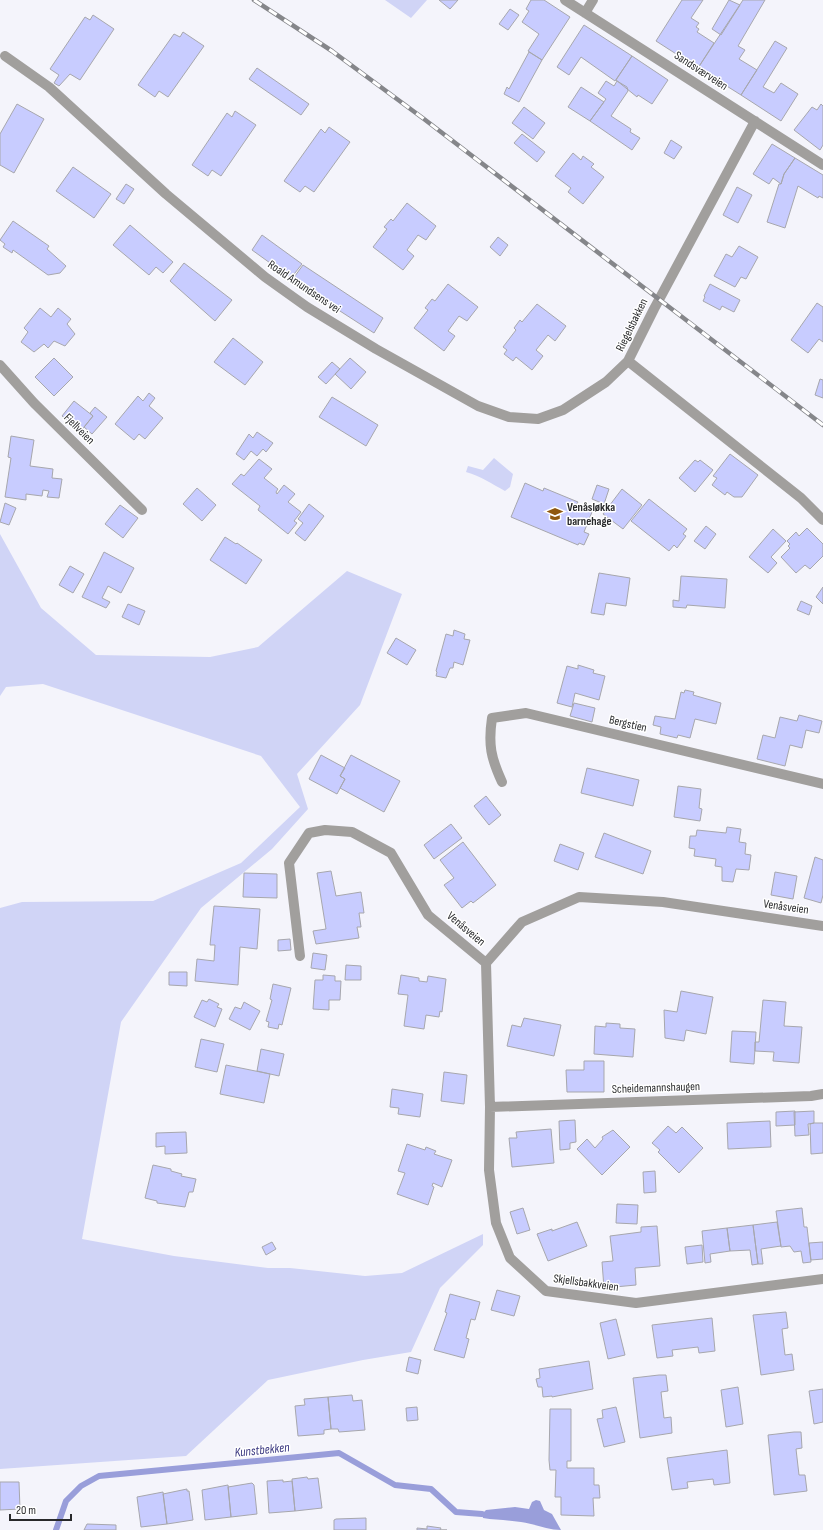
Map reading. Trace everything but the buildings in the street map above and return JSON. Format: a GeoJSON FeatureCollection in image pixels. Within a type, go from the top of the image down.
{"type":"FeatureCollection","features":[{"type":"Feature","properties":{"kind":"street","name":"Sandsværveien"},"geometry":{"type":"LineString","coordinates":[[565,0],[823,165]]}},
{"type":"Feature","properties":{"kind":"street"},"geometry":{"type":"LineString","coordinates":[[585,13],[593,0]]}},
{"type":"Feature","properties":{"kind":"street","name":"Roald Amundsens vei"},"geometry":{"type":"LineString","coordinates":[[4,56],[49,87],[171,199],[265,277],[307,307],[376,349],[478,406],[509,416],[538,418],[563,410],[606,382],[628,361]]}},
{"type":"Feature","properties":{"kind":"street","name":"Riegelsbakken"},"geometry":{"type":"LineString","coordinates":[[755,121],[654,309],[628,361],[801,498],[823,520]]}},
{"type":"Feature","properties":{"kind":"street","name":"Fjellveien"},"geometry":{"type":"LineString","coordinates":[[0,365],[34,403],[142,510]]}},
{"type":"Feature","properties":{"kind":"street","name":"Bergstien"},"geometry":{"type":"LineString","coordinates":[[502,782],[490,747],[489,739],[492,718],[526,713],[823,784]]}},
{"type":"Feature","properties":{"kind":"street","name":"Venåsveien"},"geometry":{"type":"LineString","coordinates":[[300,956],[289,863],[309,833],[324,830],[352,832],[391,853],[428,915],[486,962],[522,922],[579,897],[663,902],[823,926]]}},
{"type":"Feature","properties":{"kind":"street","name":"Skjellsbakkveien"},"geometry":{"type":"LineString","coordinates":[[486,962],[490,1107],[489,1170],[496,1223],[510,1258],[546,1291],[636,1303],[823,1279]]}},
{"type":"Feature","properties":{"kind":"street","name":"Scheidemannshaugen"},"geometry":{"type":"LineString","coordinates":[[490,1107],[811,1096],[823,1094]]}},
{"type":"Feature","properties":{"kind":"shaded area"},"geometry":{"type":"Polygon","coordinates":[[[385,0],[427,0],[411,18],[385,0]]]}},
{"type":"Feature","properties":{"kind":"shaded area"},"geometry":{"type":"Polygon","coordinates":[[[494,458],[513,474],[510,487],[505,491],[482,478],[466,472],[468,466],[483,470],[494,458]]]}},
{"type":"Feature","properties":{"kind":"shaded area"},"geometry":{"type":"Polygon","coordinates":[[[0,534],[41,608],[96,655],[210,657],[258,647],[347,571],[402,594],[360,705],[297,774],[308,809],[272,849],[201,908],[121,1022],[82,1239],[174,1256],[268,1268],[290,1268],[365,1276],[402,1273],[483,1234],[483,1245],[440,1288],[411,1352],[363,1360],[268,1380],[186,1456],[0,1469],[0,908],[22,902],[153,901],[241,863],[300,807],[261,756],[43,684],[6,687],[0,696],[0,534]]]}},
{"type":"Feature","properties":{"kind":"water"},"geometry":{"type":"Polygon","coordinates":[[[536,1500],[540,1501],[544,1510],[552,1514],[561,1530],[521,1522],[483,1518],[482,1514],[486,1510],[515,1507],[529,1509],[532,1502],[536,1500]]]}},
{"type":"Feature","properties":{"kind":"waterway","name":"Kunstbekken"},"geometry":{"type":"LineString","coordinates":[[56,1530],[66,1501],[81,1486],[99,1476],[339,1453],[395,1485],[431,1489],[456,1512],[482,1514]]}},
{"type":"Feature","properties":{"kind":"railway"},"geometry":{"type":"LineString","coordinates":[[254,0],[332,51],[424,119],[823,425]]}},
{"type":"Feature","properties":{"kind":"place","name":"Venåsløkka barnehage"},"geometry":{"type":"Point","coordinates":[555,514]}}]}
